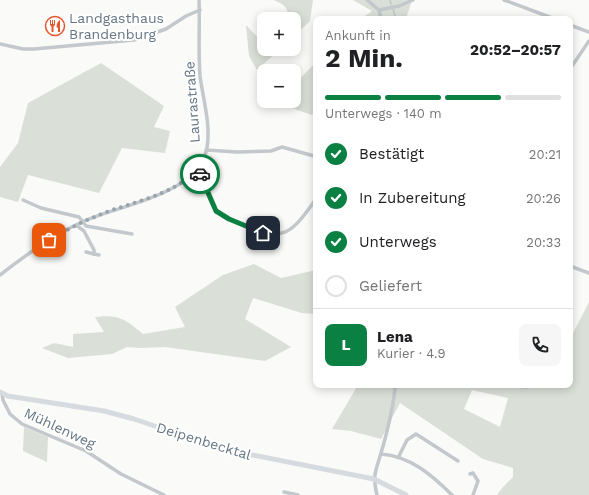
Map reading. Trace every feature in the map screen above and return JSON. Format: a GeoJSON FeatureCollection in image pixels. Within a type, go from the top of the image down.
{"type":"FeatureCollection","features":[{"type":"Feature","properties":{"kind":"main road","name":"Deipenbecktal"},"geometry":{"type":"LineString","coordinates":[[1,392],[104,411],[134,419],[222,449],[374,479],[406,495]]}},
{"type":"Feature","properties":{"kind":"street","name":"Laurastraße"},"geometry":{"type":"LineString","coordinates":[[0,275],[28,253],[76,225],[158,195],[185,180],[197,170],[206,150],[207,124],[200,74],[200,0]]}},
{"type":"Feature","properties":{"kind":"street"},"geometry":{"type":"LineString","coordinates":[[367,0],[379,10],[380,16]]}},
{"type":"Feature","properties":{"kind":"street"},"geometry":{"type":"LineString","coordinates":[[379,10],[399,6],[413,0]]}},
{"type":"Feature","properties":{"kind":"street"},"geometry":{"type":"LineString","coordinates":[[504,0],[546,16]]}},
{"type":"Feature","properties":{"kind":"street"},"geometry":{"type":"LineString","coordinates":[[0,44],[23,49],[34,49],[121,42],[166,29],[186,16],[200,10]]}},
{"type":"Feature","properties":{"kind":"street"},"geometry":{"type":"LineString","coordinates":[[573,26],[589,32]]}},
{"type":"Feature","properties":{"kind":"street"},"geometry":{"type":"LineString","coordinates":[[573,64],[589,40]]}},
{"type":"Feature","properties":{"kind":"street"},"geometry":{"type":"LineString","coordinates":[[206,150],[244,152],[271,151],[282,147],[313,156]]}},
{"type":"Feature","properties":{"kind":"street"},"geometry":{"type":"LineString","coordinates":[[197,170],[216,211],[235,222],[263,233],[282,234],[290,230],[296,226],[313,203]]}},
{"type":"Feature","properties":{"kind":"street"},"geometry":{"type":"LineString","coordinates":[[23,200],[42,208],[80,217],[86,226],[132,234]]}},
{"type":"Feature","properties":{"kind":"street"},"geometry":{"type":"LineString","coordinates":[[76,225],[84,231],[94,250],[94,254]]}},
{"type":"Feature","properties":{"kind":"street"},"geometry":{"type":"LineString","coordinates":[[86,252],[99,255]]}},
{"type":"Feature","properties":{"kind":"street"},"geometry":{"type":"LineString","coordinates":[[573,267],[589,273]]}},
{"type":"Feature","properties":{"kind":"street"},"geometry":{"type":"LineString","coordinates":[[377,495],[374,479],[375,468],[381,454],[394,388]]}},
{"type":"Feature","properties":{"kind":"street","name":"Mühlenweg"},"geometry":{"type":"LineString","coordinates":[[1,392],[8,411],[22,424],[86,451],[121,474],[164,495]]}},
{"type":"Feature","properties":{"kind":"street"},"geometry":{"type":"LineString","coordinates":[[399,456],[408,440],[416,434],[458,461]]}},
{"type":"Feature","properties":{"kind":"street"},"geometry":{"type":"LineString","coordinates":[[381,454],[399,456],[430,474],[452,495]]}},
{"type":"Feature","properties":{"kind":"street"},"geometry":{"type":"LineString","coordinates":[[470,474],[473,474],[478,481],[473,495]]}},
{"type":"Feature","properties":{"kind":"street"},"geometry":{"type":"LineString","coordinates":[[284,492],[298,495]]}},
{"type":"Feature","properties":{"kind":"shaded area"},"geometry":{"type":"Polygon","coordinates":[[[274,0],[313,0],[310,21],[301,29],[301,12],[288,12],[282,4],[274,0]]]}},
{"type":"Feature","properties":{"kind":"shaded area"},"geometry":{"type":"Polygon","coordinates":[[[353,0],[412,0],[407,16],[365,16],[372,11],[353,0]]]}},
{"type":"Feature","properties":{"kind":"shaded area"},"geometry":{"type":"Polygon","coordinates":[[[246,25],[257,37],[257,56],[272,56],[264,64],[257,64],[257,70],[249,56],[246,25]]]}},
{"type":"Feature","properties":{"kind":"shaded area"},"geometry":{"type":"Polygon","coordinates":[[[101,63],[164,106],[154,127],[170,131],[165,153],[122,148],[99,193],[28,175],[18,202],[0,197],[0,167],[18,143],[28,103],[101,63]]]}},
{"type":"Feature","properties":{"kind":"shaded area"},"geometry":{"type":"Polygon","coordinates":[[[313,65],[313,113],[312,115],[292,108],[301,108],[301,78],[313,65]]]}},
{"type":"Feature","properties":{"kind":"shaded area"},"geometry":{"type":"Polygon","coordinates":[[[254,264],[281,278],[313,271],[313,314],[302,313],[253,298],[245,319],[291,347],[265,361],[165,347],[127,347],[112,354],[68,358],[42,348],[54,343],[73,347],[73,334],[104,332],[95,317],[116,317],[126,321],[143,334],[185,327],[175,307],[223,275],[254,264]]]}},
{"type":"Feature","properties":{"kind":"shaded area"},"geometry":{"type":"Polygon","coordinates":[[[589,302],[589,495],[497,495],[513,477],[513,468],[483,459],[400,403],[381,439],[351,431],[332,429],[356,388],[573,388],[573,333],[589,302]],[[472,390],[464,409],[500,427],[508,398],[472,390]]]}},
{"type":"Feature","properties":{"kind":"shaded area"},"geometry":{"type":"Polygon","coordinates":[[[24,427],[48,437],[47,462],[23,451],[24,427]]]}},
{"type":"Feature","properties":{"kind":"waterway"},"geometry":{"type":"LineString","coordinates":[[390,0],[391,4]]}},
{"type":"Feature","properties":{"kind":"waterway"},"geometry":{"type":"LineString","coordinates":[[393,9],[395,16]]}},
{"type":"Feature","properties":{"kind":"way so far"},"geometry":{"type":"LineString","coordinates":[[49,240],[82,222],[112,210],[158,195],[185,180],[197,170],[200,174]]}},
{"type":"Feature","properties":{"kind":"place","name":"Landgasthaus Brandenburg"},"geometry":{"type":"Point","coordinates":[55,26]}},
{"type":"Feature","properties":{"kind":"route"},"geometry":{"type":"LineString","coordinates":[[200,174],[216,211],[252,230],[263,233]]}}]}
